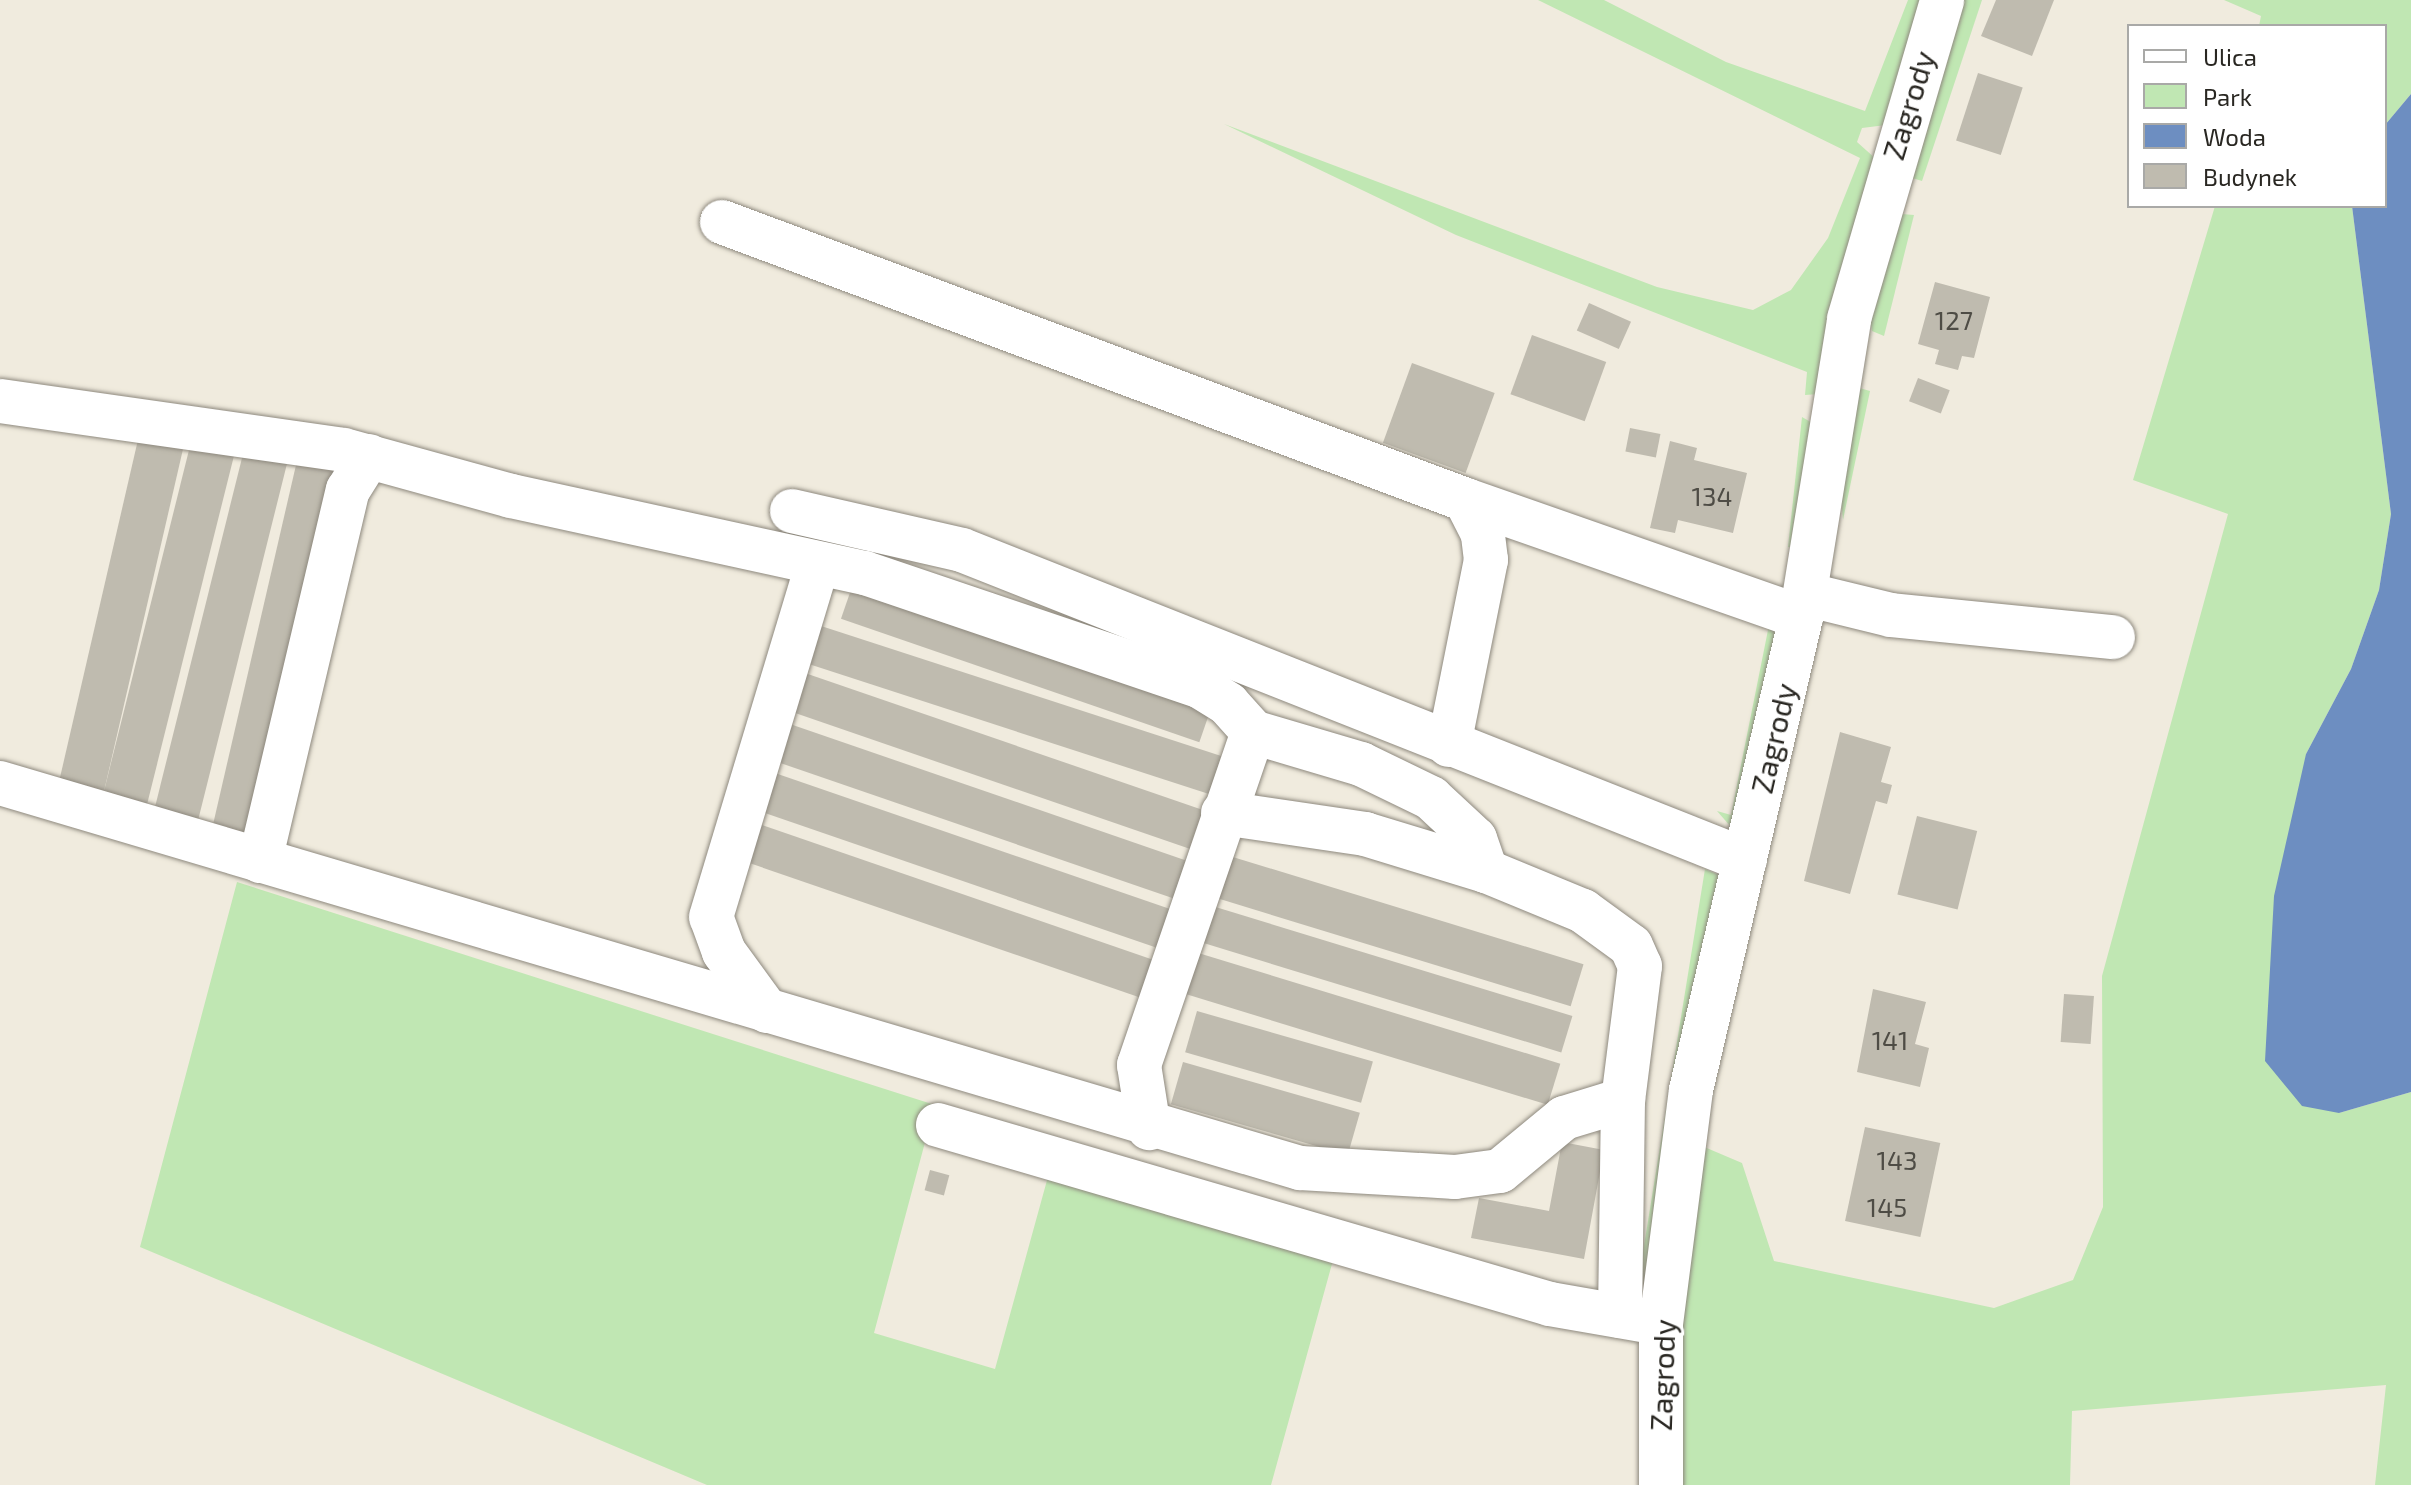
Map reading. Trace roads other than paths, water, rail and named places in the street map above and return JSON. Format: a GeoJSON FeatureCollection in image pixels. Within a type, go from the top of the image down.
{"type":"FeatureCollection","features":[{"type":"Feature","properties":{"kind":"street","name":"Zagrody"},"geometry":{"type":"LineString","coordinates":[[1661,1485],[1641,1320],[1803,606],[1849,319],[1942,0]]}},
{"type":"Feature","properties":{"kind":"street"},"geometry":{"type":"LineString","coordinates":[[722,222],[1466,500],[1803,606],[2113,637]]}},
{"type":"Feature","properties":{"kind":"street"},"geometry":{"type":"LineString","coordinates":[[0,401],[369,456],[909,586],[1201,687],[1253,732],[1361,764],[1431,798],[1475,839],[1486,871]]}},
{"type":"Feature","properties":{"kind":"street"},"geometry":{"type":"LineString","coordinates":[[260,861],[348,490],[369,456]]}},
{"type":"Feature","properties":{"kind":"street"},"geometry":{"type":"LineString","coordinates":[[1449,745],[1486,560],[1483,534],[1466,500]]}},
{"type":"Feature","properties":{"kind":"street"},"geometry":{"type":"LineString","coordinates":[[792,511],[962,550],[1745,860]]}},
{"type":"Feature","properties":{"kind":"street"},"geometry":{"type":"LineString","coordinates":[[694,992],[711,917],[817,566]]}},
{"type":"Feature","properties":{"kind":"street"},"geometry":{"type":"LineString","coordinates":[[1149,1128],[1139,1065],[1253,732]]}},
{"type":"Feature","properties":{"kind":"street"},"geometry":{"type":"LineString","coordinates":[[0,783],[1149,1128],[1300,1168],[1455,1177],[1500,1171],[1564,1118],[1623,1100]]}},
{"type":"Feature","properties":{"kind":"street"},"geometry":{"type":"LineString","coordinates":[[938,1125],[1550,1304],[1641,1320],[1623,1100],[1640,966],[1631,946],[1583,911],[1486,871],[1365,834],[1223,813]]}},
{"type":"Feature","properties":{"kind":"street"},"geometry":{"type":"LineString","coordinates":[[711,917],[724,952],[767,1011]]}},
{"type":"Feature","properties":{"kind":"street"},"geometry":{"type":"LineString","coordinates":[[1066,1102],[1139,1065]]}},
{"type":"Feature","properties":{"kind":"water"},"geometry":{"type":"Polygon","coordinates":[[[2411,94],[2411,1092],[2339,1113],[2302,1106],[2265,1061],[2274,896],[2306,754],[2351,669],[2379,590],[2391,514],[2352,208],[2387,208],[2387,123],[2411,94]]]}}]}
